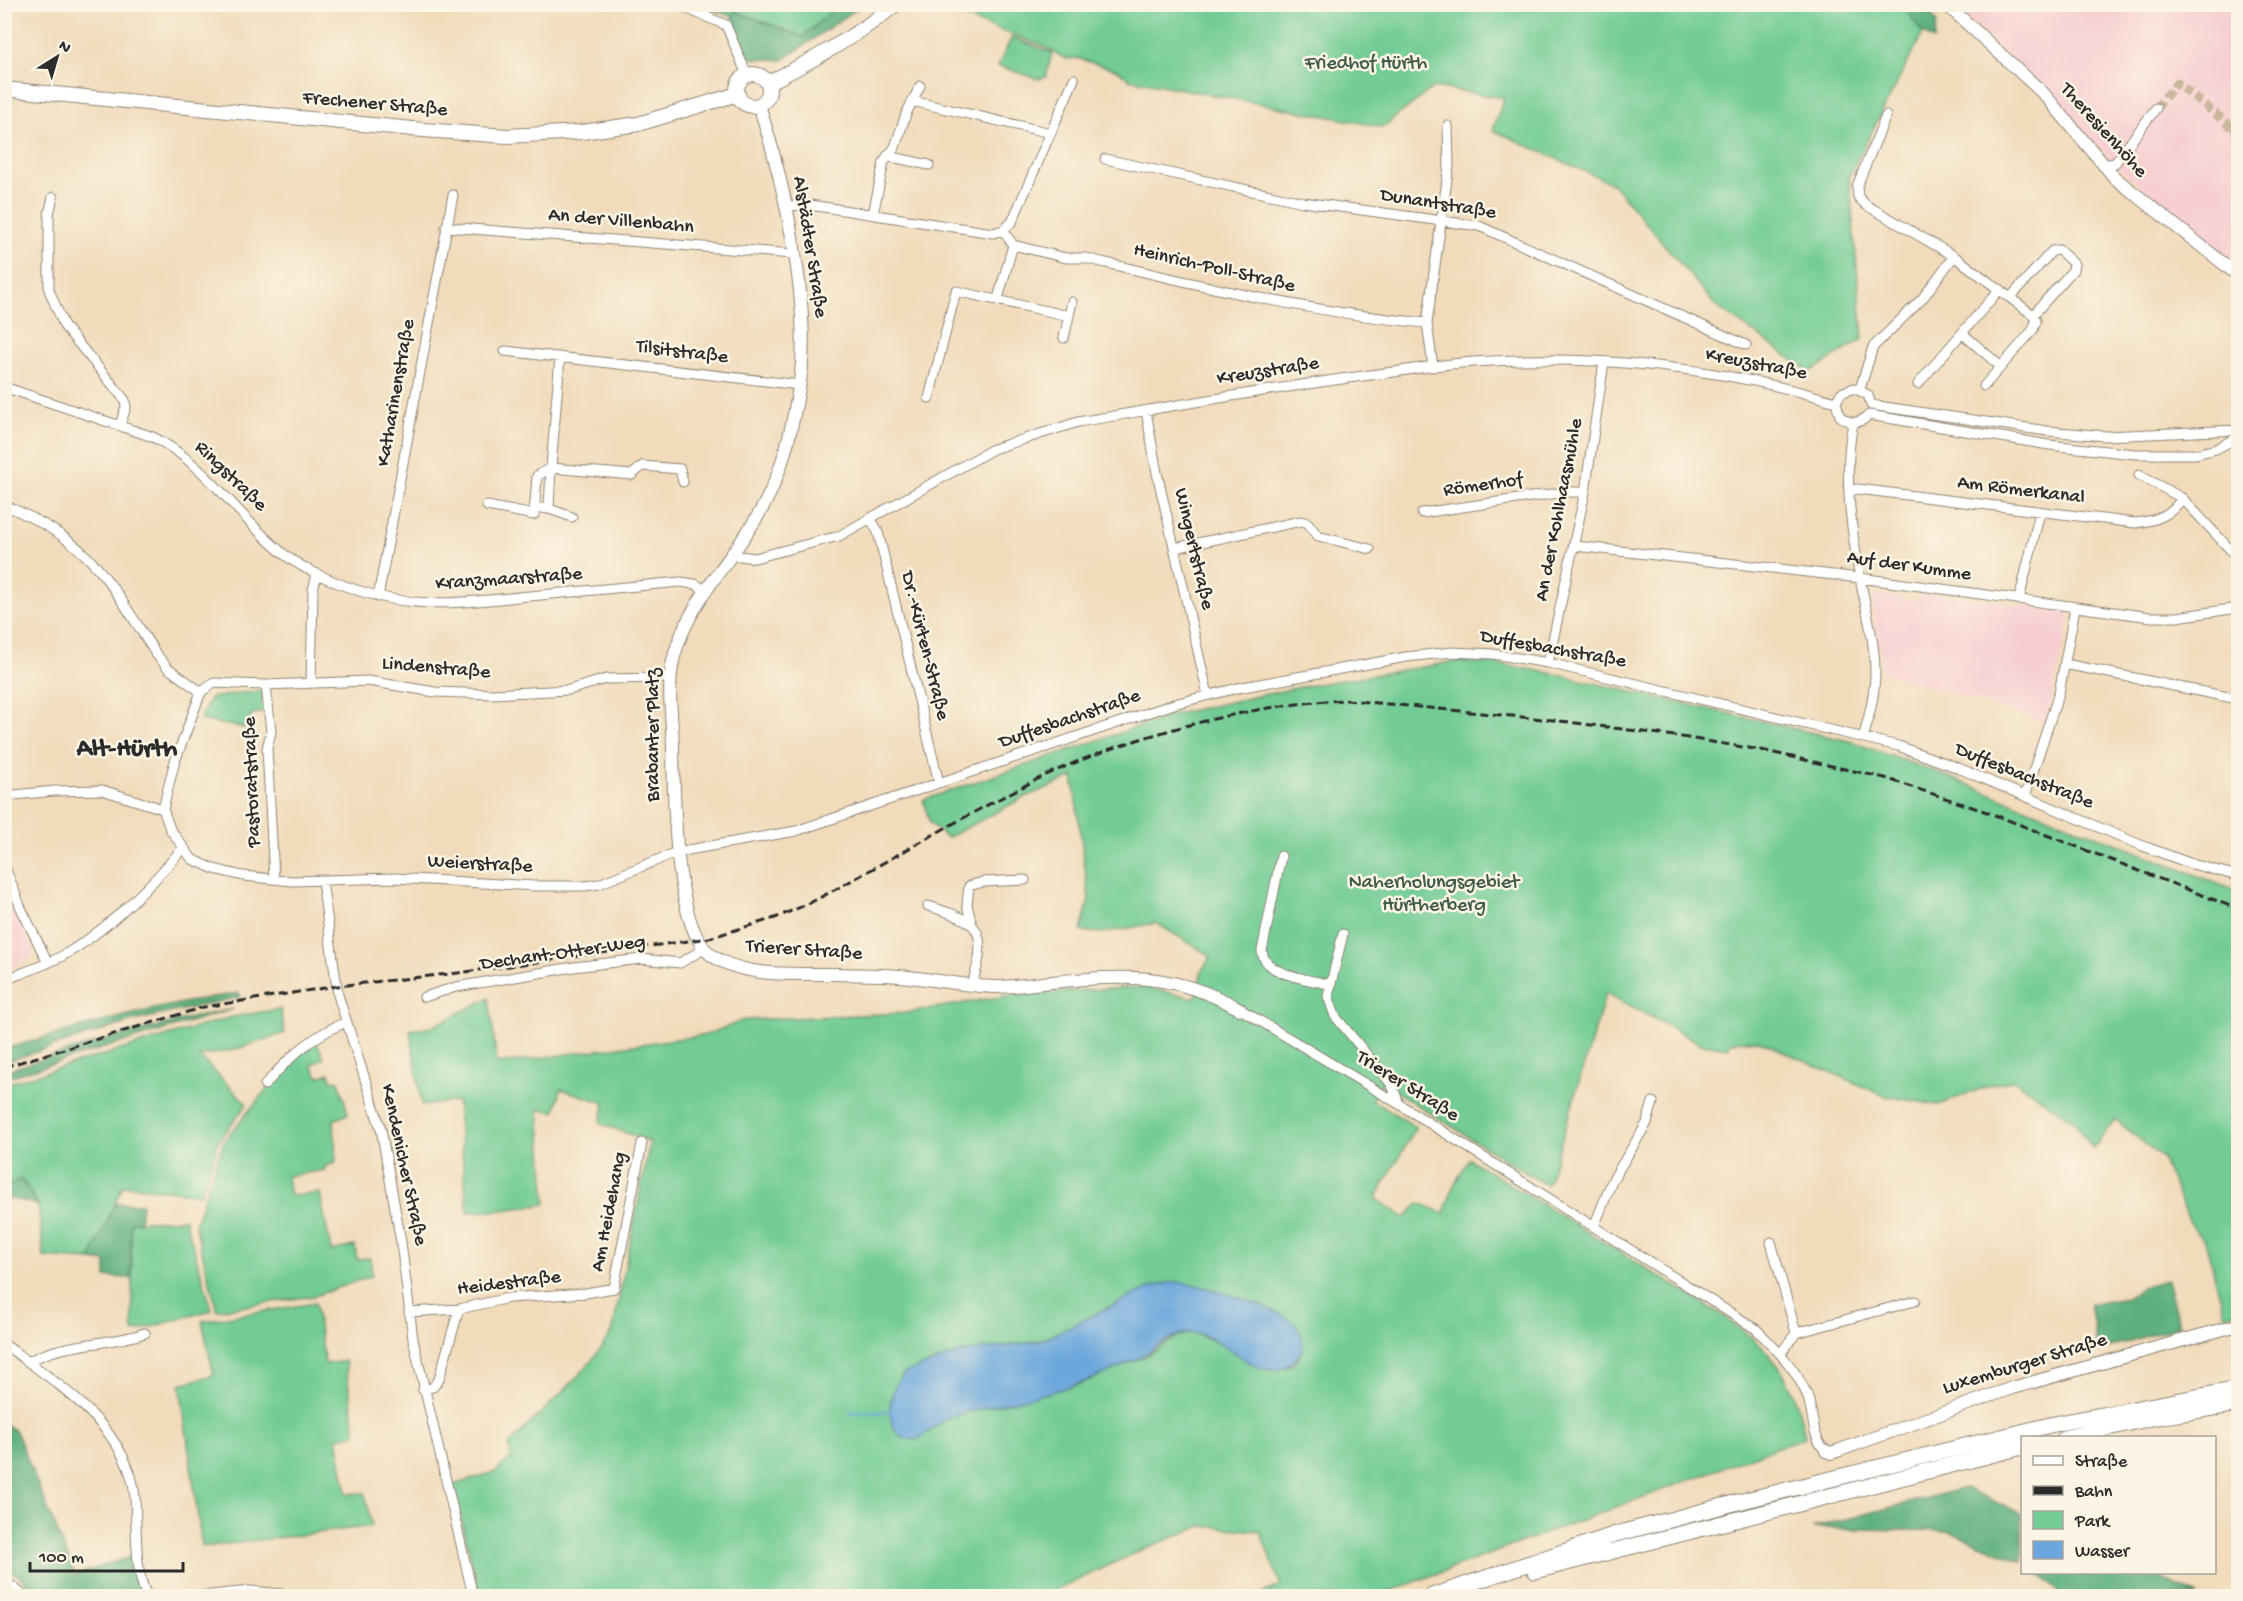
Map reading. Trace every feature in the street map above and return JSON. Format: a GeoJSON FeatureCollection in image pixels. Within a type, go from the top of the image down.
{"type":"FeatureCollection","features":[{"type":"Feature","properties":{"kind":"main road"},"geometry":{"type":"LineString","coordinates":[[768,83],[824,54],[896,4]]}},
{"type":"Feature","properties":{"kind":"main road"},"geometry":{"type":"LineString","coordinates":[[747,75],[759,75],[768,83],[767,98],[759,105],[749,105],[738,94],[738,85],[747,75]]}},
{"type":"Feature","properties":{"kind":"main road","name":"Frechener Straße"},"geometry":{"type":"LineString","coordinates":[[4,89],[423,130],[507,136],[551,135],[638,124],[738,94]]}},
{"type":"Feature","properties":{"kind":"main road"},"geometry":{"type":"LineString","coordinates":[[1437,1595],[1616,1534],[1736,1503],[2054,1424],[2238,1389]]}},
{"type":"Feature","properties":{"kind":"main road"},"geometry":{"type":"LineString","coordinates":[[2069,1436],[2152,1418],[2238,1404]]}},
{"type":"Feature","properties":{"kind":"main road"},"geometry":{"type":"LineString","coordinates":[[1437,1595],[2021,1447]]}},
{"type":"Feature","properties":{"kind":"main road"},"geometry":{"type":"LineString","coordinates":[[4,1583],[20,1596]]}},
{"type":"Feature","properties":{"kind":"street"},"geometry":{"type":"LineString","coordinates":[[676,4],[726,25],[747,75]]}},
{"type":"Feature","properties":{"kind":"street","name":"Theresienhöhe"},"geometry":{"type":"LineString","coordinates":[[1946,4],[2044,94],[2102,165],[2129,190],[2238,275]]}},
{"type":"Feature","properties":{"kind":"street"},"geometry":{"type":"LineString","coordinates":[[785,206],[810,205],[993,233],[1003,230],[1012,222],[1074,79]]}},
{"type":"Feature","properties":{"kind":"street"},"geometry":{"type":"LineString","coordinates":[[873,214],[887,156],[895,147],[920,86]]}},
{"type":"Feature","properties":{"kind":"street"},"geometry":{"type":"LineString","coordinates":[[912,101],[1051,133]]}},
{"type":"Feature","properties":{"kind":"street","name":"Alstädter Straße"},"geometry":{"type":"LineString","coordinates":[[706,591],[764,506],[775,482],[800,385],[803,325],[794,254],[785,206],[759,105]]}},
{"type":"Feature","properties":{"kind":"street"},"geometry":{"type":"LineString","coordinates":[[2102,165],[2115,163],[2156,108]]}},
{"type":"Feature","properties":{"kind":"street"},"geometry":{"type":"LineString","coordinates":[[1886,116],[1857,186],[1858,197],[1866,205],[1954,256],[2034,315],[2036,321],[2033,330],[1984,386]]}},
{"type":"Feature","properties":{"kind":"street"},"geometry":{"type":"LineString","coordinates":[[1433,367],[1427,323],[1449,165],[1448,126]]}},
{"type":"Feature","properties":{"kind":"street"},"geometry":{"type":"LineString","coordinates":[[887,156],[929,165]]}},
{"type":"Feature","properties":{"kind":"street","name":"Dunantstraße"},"geometry":{"type":"LineString","coordinates":[[1105,159],[1303,202],[1479,226],[1496,231],[1746,345]]}},
{"type":"Feature","properties":{"kind":"street","name":"Katharinenstraße"},"geometry":{"type":"LineString","coordinates":[[378,597],[453,195]]}},
{"type":"Feature","properties":{"kind":"street"},"geometry":{"type":"LineString","coordinates":[[53,197],[49,214],[49,291],[64,326],[125,400],[126,407],[120,426]]}},
{"type":"Feature","properties":{"kind":"street","name":"An der Villenbahn"},"geometry":{"type":"LineString","coordinates":[[446,226],[794,254]]}},
{"type":"Feature","properties":{"kind":"street"},"geometry":{"type":"LineString","coordinates":[[998,299],[1013,245],[1003,230]]}},
{"type":"Feature","properties":{"kind":"street","name":"Heinrich-Poll-Straße"},"geometry":{"type":"LineString","coordinates":[[1013,245],[1066,258],[1085,258],[1282,304],[1335,313],[1427,323]]}},
{"type":"Feature","properties":{"kind":"street"},"geometry":{"type":"LineString","coordinates":[[2011,297],[2052,251],[2059,250],[2074,264],[2073,270],[2034,315]]}},
{"type":"Feature","properties":{"kind":"street"},"geometry":{"type":"LineString","coordinates":[[1860,389],[1873,347],[1922,299],[1954,256]]}},
{"type":"Feature","properties":{"kind":"street"},"geometry":{"type":"LineString","coordinates":[[1918,384],[2000,289]]}},
{"type":"Feature","properties":{"kind":"street"},"geometry":{"type":"LineString","coordinates":[[929,398],[956,291],[1069,316]]}},
{"type":"Feature","properties":{"kind":"street"},"geometry":{"type":"LineString","coordinates":[[1064,338],[1072,302]]}},
{"type":"Feature","properties":{"kind":"street"},"geometry":{"type":"LineString","coordinates":[[1962,333],[2001,367]]}},
{"type":"Feature","properties":{"kind":"street","name":"Tilsitstraße"},"geometry":{"type":"LineString","coordinates":[[505,351],[800,385]]}},
{"type":"Feature","properties":{"kind":"street"},"geometry":{"type":"LineString","coordinates":[[549,508],[560,357]]}},
{"type":"Feature","properties":{"kind":"street","name":"Kreuzstraße"},"geometry":{"type":"LineString","coordinates":[[732,555],[755,558],[838,536],[993,449],[1018,439],[1078,422],[1254,391],[1433,367],[1520,360],[1604,362],[1691,371],[1787,388],[1836,402]]}},
{"type":"Feature","properties":{"kind":"street","name":"An der Kohlhaasmühle"},"geometry":{"type":"LineString","coordinates":[[1548,663],[1575,546],[1604,362]]}},
{"type":"Feature","properties":{"kind":"street","name":"Ringstraße"},"geometry":{"type":"LineString","coordinates":[[4,387],[153,437],[186,457],[282,553],[317,574]]}},
{"type":"Feature","properties":{"kind":"street"},"geometry":{"type":"LineString","coordinates":[[1860,389],[1868,395],[1870,410],[1860,422],[1853,423],[1840,416],[1836,402],[1845,390],[1860,389]]}},
{"type":"Feature","properties":{"kind":"street"},"geometry":{"type":"LineString","coordinates":[[1870,410],[2106,436],[2238,430]]}},
{"type":"Feature","properties":{"kind":"street"},"geometry":{"type":"LineString","coordinates":[[1870,410],[2049,445],[2135,454],[2196,454],[2216,449],[2238,437]]}},
{"type":"Feature","properties":{"kind":"street","name":"Wingertstraße"},"geometry":{"type":"LineString","coordinates":[[1146,411],[1157,473],[1208,695]]}},
{"type":"Feature","properties":{"kind":"street"},"geometry":{"type":"LineString","coordinates":[[1853,423],[1849,490],[1860,578],[1873,640],[1875,674],[1872,704],[1864,736]]}},
{"type":"Feature","properties":{"kind":"street"},"geometry":{"type":"LineString","coordinates":[[487,506],[534,515],[537,476],[551,468],[632,475],[642,466],[680,469],[683,482]]}},
{"type":"Feature","properties":{"kind":"street"},"geometry":{"type":"LineString","coordinates":[[2139,475],[2182,498],[2238,558]]}},
{"type":"Feature","properties":{"kind":"street","name":"Am Römerkanal"},"geometry":{"type":"LineString","coordinates":[[1849,490],[1858,489],[2134,523],[2165,516],[2176,507],[2182,498]]}},
{"type":"Feature","properties":{"kind":"street","name":"Römerhof"},"geometry":{"type":"LineString","coordinates":[[1422,513],[1566,492],[1585,492]]}},
{"type":"Feature","properties":{"kind":"street"},"geometry":{"type":"LineString","coordinates":[[4,506],[66,537],[93,560],[156,654],[176,675],[201,692],[174,764],[163,810],[170,829],[182,849],[115,917],[66,954],[4,980]]}},
{"type":"Feature","properties":{"kind":"street"},"geometry":{"type":"LineString","coordinates":[[534,507],[549,508],[572,517]]}},
{"type":"Feature","properties":{"kind":"street"},"geometry":{"type":"LineString","coordinates":[[2019,600],[2040,512]]}},
{"type":"Feature","properties":{"kind":"street","name":"Dr.-Kürten-Straße"},"geometry":{"type":"LineString","coordinates":[[871,519],[878,532],[939,783]]}},
{"type":"Feature","properties":{"kind":"street"},"geometry":{"type":"LineString","coordinates":[[1175,548],[1301,521],[1308,523],[1318,536],[1370,549]]}},
{"type":"Feature","properties":{"kind":"street","name":"Auf der Kumme"},"geometry":{"type":"LineString","coordinates":[[1575,546],[1860,578],[2075,608],[2177,617],[2238,608]]}},
{"type":"Feature","properties":{"kind":"street"},"geometry":{"type":"LineString","coordinates":[[311,684],[313,590],[317,574]]}},
{"type":"Feature","properties":{"kind":"street","name":"Kranzmaarstraße"},"geometry":{"type":"LineString","coordinates":[[317,574],[378,597],[413,604],[454,604],[680,582],[695,584],[706,591]]}},
{"type":"Feature","properties":{"kind":"street","name":"Brabanter Platz"},"geometry":{"type":"LineString","coordinates":[[677,852],[670,678],[684,630],[706,591]]}},
{"type":"Feature","properties":{"kind":"street"},"geometry":{"type":"LineString","coordinates":[[2025,796],[2049,728],[2065,664],[2075,608]]}},
{"type":"Feature","properties":{"kind":"street","name":"Duffesbachstraße"},"geometry":{"type":"LineString","coordinates":[[677,852],[796,831],[1208,695],[1418,656],[1452,652],[1493,654],[1548,663],[1864,736],[1947,764],[2143,846],[2192,864],[2238,876]]}},
{"type":"Feature","properties":{"kind":"street"},"geometry":{"type":"LineString","coordinates":[[2065,664],[2238,699]]}},
{"type":"Feature","properties":{"kind":"street","name":"Lindenstraße"},"geometry":{"type":"LineString","coordinates":[[201,692],[214,683],[266,685],[368,681],[435,692],[493,694],[569,690],[606,679],[670,678]]}},
{"type":"Feature","properties":{"kind":"street","name":"Pastoratstraße"},"geometry":{"type":"LineString","coordinates":[[266,685],[271,732],[267,748],[274,879]]}},
{"type":"Feature","properties":{"kind":"street"},"geometry":{"type":"LineString","coordinates":[[4,796],[65,790],[102,790],[163,810]]}},
{"type":"Feature","properties":{"kind":"street","name":"Weierstraße"},"geometry":{"type":"LineString","coordinates":[[182,849],[192,859],[214,869],[274,879],[322,881],[394,878],[534,886],[599,884],[677,852]]}},
{"type":"Feature","properties":{"kind":"street"},"geometry":{"type":"LineString","coordinates":[[677,852],[690,922],[704,949]]}},
{"type":"Feature","properties":{"kind":"street"},"geometry":{"type":"LineString","coordinates":[[1281,856],[1262,960],[1268,966],[1281,971],[1331,985]]}},
{"type":"Feature","properties":{"kind":"street"},"geometry":{"type":"LineString","coordinates":[[4,865],[21,908],[48,963]]}},
{"type":"Feature","properties":{"kind":"street"},"geometry":{"type":"LineString","coordinates":[[971,986],[979,958],[976,933],[967,905],[969,885],[1025,880]]}},
{"type":"Feature","properties":{"kind":"street","name":"Kendenicher Straße"},"geometry":{"type":"LineString","coordinates":[[322,881],[336,981],[346,1022],[381,1129],[423,1390],[473,1596]]}},
{"type":"Feature","properties":{"kind":"street"},"geometry":{"type":"LineString","coordinates":[[928,906],[972,925]]}},
{"type":"Feature","properties":{"kind":"street"},"geometry":{"type":"LineString","coordinates":[[1343,934],[1329,1003],[1335,1016],[1392,1085],[1399,1104]]}},
{"type":"Feature","properties":{"kind":"street","name":"Trierer Straße"},"geometry":{"type":"LineString","coordinates":[[704,949],[723,962],[747,969],[783,973],[904,976],[971,986],[999,987],[1140,976],[1189,985],[1240,1009],[1399,1104],[1756,1329],[1781,1353],[1798,1376],[1808,1396],[1819,1445],[1826,1451]]}},
{"type":"Feature","properties":{"kind":"street","name":"Dechant-Otter-Weg"},"geometry":{"type":"LineString","coordinates":[[424,997],[456,987],[641,958],[680,963],[704,949]]}},
{"type":"Feature","properties":{"kind":"street"},"geometry":{"type":"LineString","coordinates":[[265,1085],[299,1048],[346,1022]]}},
{"type":"Feature","properties":{"kind":"street"},"geometry":{"type":"LineString","coordinates":[[1594,1227],[1612,1181],[1647,1123],[1653,1102]]}},
{"type":"Feature","properties":{"kind":"street","name":"Am Heidehang"},"geometry":{"type":"LineString","coordinates":[[614,1288],[642,1143]]}},
{"type":"Feature","properties":{"kind":"street"},"geometry":{"type":"LineString","coordinates":[[1771,1242],[1796,1333]]}},
{"type":"Feature","properties":{"kind":"street","name":"Heidestraße"},"geometry":{"type":"LineString","coordinates":[[409,1312],[459,1309],[509,1298],[586,1293],[614,1288]]}},
{"type":"Feature","properties":{"kind":"street"},"geometry":{"type":"LineString","coordinates":[[1781,1353],[1796,1333],[1915,1301]]}},
{"type":"Feature","properties":{"kind":"street"},"geometry":{"type":"LineString","coordinates":[[423,1390],[436,1385],[439,1379],[459,1309]]}},
{"type":"Feature","properties":{"kind":"street","name":"Luxemburger Straße"},"geometry":{"type":"LineString","coordinates":[[1826,1451],[1831,1453],[1840,1450],[2012,1388],[2238,1324]]}},
{"type":"Feature","properties":{"kind":"street"},"geometry":{"type":"LineString","coordinates":[[28,1362],[54,1350],[102,1344],[145,1333]]}},
{"type":"Feature","properties":{"kind":"street"},"geometry":{"type":"LineString","coordinates":[[4,1344],[84,1409],[123,1454],[134,1493],[142,1577],[147,1596]]}},
{"type":"Feature","properties":{"kind":"street"},"geometry":{"type":"LineString","coordinates":[[201,1596],[250,1591],[305,1596]]}},
{"type":"Feature","properties":{"kind":"shaded area"},"geometry":{"type":"Polygon","coordinates":[[[1954,5],[2238,5],[2238,265],[2129,177],[1954,5]]]}},
{"type":"Feature","properties":{"kind":"shaded area"},"geometry":{"type":"Polygon","coordinates":[[[1924,592],[2066,612],[2070,617],[2046,722],[1883,672],[1872,600],[1877,595],[1916,601],[1924,592]]]}},
{"type":"Feature","properties":{"kind":"shaded area"},"geometry":{"type":"Polygon","coordinates":[[[4,888],[34,952],[29,959],[5,969],[4,888]]]}},
{"type":"Feature","properties":{"kind":"green space","name":"Friedhof Hürth"},"geometry":{"type":"Polygon","coordinates":[[[940,4],[1902,4],[1923,33],[1849,176],[1863,339],[1810,372],[1716,306],[1613,184],[1493,130],[1504,98],[1434,87],[1383,127],[1129,79],[1118,70],[1076,58],[1066,59],[1043,46],[937,7],[940,4]]]}},
{"type":"Feature","properties":{"kind":"green space"},"geometry":{"type":"Polygon","coordinates":[[[698,5],[838,5],[803,37],[736,11],[735,17],[698,5]]]}},
{"type":"Feature","properties":{"kind":"green space"},"geometry":{"type":"Polygon","coordinates":[[[838,5],[862,5],[783,60],[745,58],[731,23],[735,11],[803,37],[838,5]]]}},
{"type":"Feature","properties":{"kind":"green space"},"geometry":{"type":"Polygon","coordinates":[[[1902,5],[1923,5],[1937,22],[1934,40],[1923,33],[1902,5]]]}},
{"type":"Feature","properties":{"kind":"green space"},"geometry":{"type":"Polygon","coordinates":[[[1012,37],[1052,53],[1046,77],[1038,79],[998,66],[1012,37]]]}},
{"type":"Feature","properties":{"kind":"green space","name":"Naherholungsgebiet Hürtherberg"},"geometry":{"type":"Polygon","coordinates":[[[1452,662],[1493,663],[1545,672],[1853,742],[1946,776],[2228,888],[2238,889],[2238,1181],[2232,1197],[2232,1211],[2239,1249],[2238,1312],[2225,1315],[2205,1240],[2193,1229],[2162,1158],[2115,1119],[2093,1149],[2074,1121],[2015,1081],[1996,1083],[1938,1105],[1885,1096],[1757,1040],[1731,1042],[1728,1048],[1702,1044],[1606,993],[1546,1185],[1382,1083],[1372,1100],[1416,1127],[1376,1198],[1405,1218],[1419,1203],[1444,1213],[1454,1185],[1469,1159],[1740,1328],[1768,1353],[1787,1380],[1800,1415],[1805,1437],[1377,1596],[1255,1596],[1281,1586],[1260,1531],[1201,1526],[1141,1550],[1044,1596],[480,1596],[453,1485],[495,1472],[511,1458],[509,1445],[578,1376],[603,1346],[613,1329],[650,1142],[600,1123],[605,1103],[561,1089],[555,1112],[539,1109],[546,1204],[496,1211],[468,1212],[457,1101],[422,1106],[410,1030],[432,1027],[489,998],[497,1064],[706,1035],[744,1020],[905,1013],[1018,994],[1143,987],[1195,998],[1202,970],[1211,956],[1156,923],[1102,933],[1081,931],[1089,899],[1073,777],[1025,797],[947,838],[930,823],[923,800],[1175,714],[1300,687],[1452,662]],[[1149,1288],[1040,1341],[960,1353],[901,1376],[917,1440],[943,1421],[960,1414],[1080,1384],[1147,1355],[1178,1336],[1193,1333],[1219,1343],[1233,1352],[1286,1368],[1294,1364],[1303,1350],[1149,1288]]]}},
{"type":"Feature","properties":{"kind":"green space"},"geometry":{"type":"Polygon","coordinates":[[[262,690],[263,712],[251,714],[250,729],[200,720],[210,698],[262,690]]]}},
{"type":"Feature","properties":{"kind":"green space"},"geometry":{"type":"Polygon","coordinates":[[[239,993],[240,997],[133,1021],[5,1062],[5,1049],[34,1040],[150,1010],[239,993]]]}},
{"type":"Feature","properties":{"kind":"green space"},"geometry":{"type":"Polygon","coordinates":[[[233,1009],[5,1078],[5,1071],[61,1053],[146,1029],[233,1009]]]}},
{"type":"Feature","properties":{"kind":"green space"},"geometry":{"type":"Polygon","coordinates":[[[280,1009],[285,1033],[234,1050],[199,1056],[247,1104],[219,1140],[201,1194],[123,1185],[90,1260],[44,1257],[38,1205],[21,1179],[5,1188],[5,1084],[232,1017],[280,1009]]]}},
{"type":"Feature","properties":{"kind":"green space"},"geometry":{"type":"Polygon","coordinates":[[[316,1041],[324,1058],[312,1065],[318,1077],[330,1073],[331,1080],[339,1081],[348,1114],[334,1120],[336,1163],[325,1166],[325,1170],[287,1176],[290,1196],[320,1193],[331,1251],[355,1246],[357,1259],[370,1258],[372,1276],[314,1296],[217,1310],[195,1225],[223,1142],[293,1058],[316,1041]]]}},
{"type":"Feature","properties":{"kind":"green space"},"geometry":{"type":"Polygon","coordinates":[[[21,1178],[38,1205],[10,1198],[5,1201],[5,1188],[21,1178]]]}},
{"type":"Feature","properties":{"kind":"green space"},"geometry":{"type":"Polygon","coordinates":[[[115,1203],[142,1204],[140,1221],[131,1222],[131,1278],[106,1277],[106,1262],[90,1260],[115,1203]]]}},
{"type":"Feature","properties":{"kind":"green space"},"geometry":{"type":"Polygon","coordinates":[[[185,1219],[212,1310],[133,1332],[131,1222],[185,1219]]]}},
{"type":"Feature","properties":{"kind":"green space"},"geometry":{"type":"Polygon","coordinates":[[[2167,1280],[2179,1326],[2098,1351],[2090,1304],[2127,1298],[2142,1287],[2167,1280]]]}},
{"type":"Feature","properties":{"kind":"green space"},"geometry":{"type":"Polygon","coordinates":[[[315,1303],[325,1364],[345,1361],[356,1434],[337,1438],[347,1494],[365,1493],[372,1526],[202,1547],[180,1384],[214,1375],[202,1321],[315,1303]]]}},
{"type":"Feature","properties":{"kind":"green space"},"geometry":{"type":"Polygon","coordinates":[[[4,1424],[16,1431],[75,1575],[133,1556],[139,1596],[42,1596],[5,1565],[4,1424]]]}},
{"type":"Feature","properties":{"kind":"green space"},"geometry":{"type":"Polygon","coordinates":[[[1965,1488],[2021,1514],[2021,1561],[1948,1531],[1812,1528],[1965,1488]]]}},
{"type":"Feature","properties":{"kind":"green space"},"geometry":{"type":"Polygon","coordinates":[[[2039,1574],[2151,1574],[2198,1596],[2062,1596],[2039,1574]]]}},
{"type":"Feature","properties":{"kind":"water"},"geometry":{"type":"Polygon","coordinates":[[[1172,1282],[1199,1286],[1239,1297],[1276,1313],[1298,1328],[1303,1350],[1290,1364],[1276,1370],[1263,1369],[1208,1337],[1185,1333],[1169,1339],[1131,1362],[1100,1376],[1051,1392],[960,1414],[943,1421],[917,1440],[903,1437],[896,1431],[890,1414],[890,1404],[896,1385],[907,1372],[960,1353],[1040,1341],[1149,1288],[1172,1282]]]}},
{"type":"Feature","properties":{"kind":"waterway"},"geometry":{"type":"LineString","coordinates":[[850,1412],[890,1412]]}},
{"type":"Feature","properties":{"kind":"tunnel"},"geometry":{"type":"LineString","coordinates":[[2156,108],[2177,83],[2237,131]]}},
{"type":"Feature","properties":{"kind":"railway"},"geometry":{"type":"LineString","coordinates":[[4,1067],[204,1007],[337,986],[458,973],[709,938],[775,918],[808,904],[1036,780],[1107,750],[1188,725],[1229,716],[1270,708],[1347,700],[1553,720],[1675,736],[1761,750],[1885,778],[1987,812],[2238,909]]}},
{"type":"Feature","properties":{"kind":"district","name":"Alt-Hürth"},"geometry":{"type":"Point","coordinates":[127,750]}}]}
